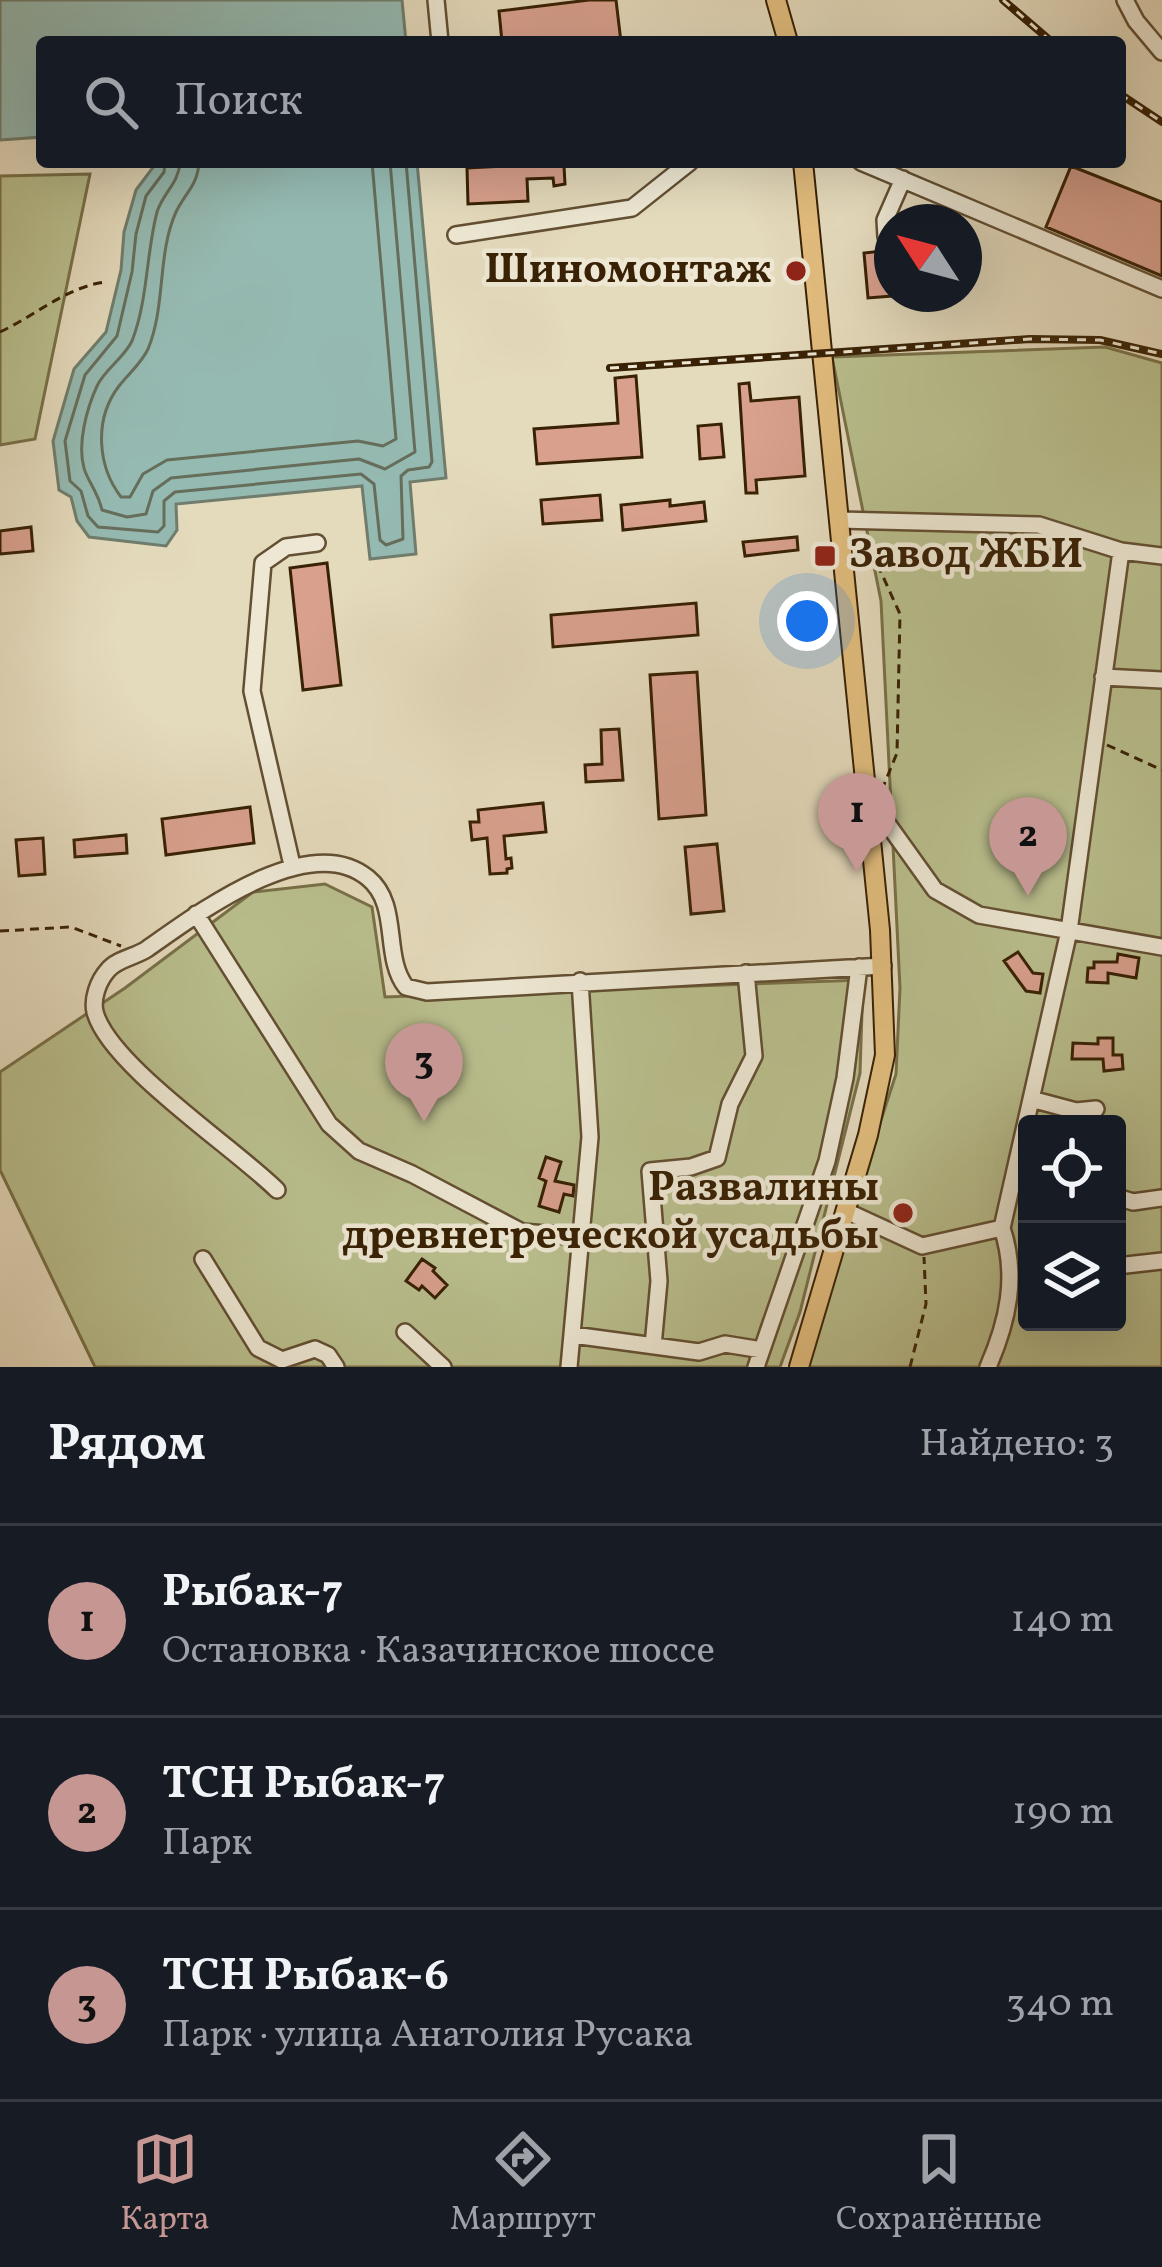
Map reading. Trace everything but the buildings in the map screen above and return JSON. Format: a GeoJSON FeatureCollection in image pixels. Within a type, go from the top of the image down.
{"type":"FeatureCollection","features":[{"type":"Feature","properties":{"kind":"main road"},"geometry":{"type":"LineString","coordinates":[[776,0],[786,36]]}},
{"type":"Feature","properties":{"kind":"main road"},"geometry":{"type":"LineString","coordinates":[[799,1367],[868,1135],[885,1054],[883,966],[847,520],[804,168]]}},
{"type":"Feature","properties":{"kind":"street"},"geometry":{"type":"LineString","coordinates":[[436,0],[439,36]]}},
{"type":"Feature","properties":{"kind":"street"},"geometry":{"type":"LineString","coordinates":[[1125,0],[1162,52]]}},
{"type":"Feature","properties":{"kind":"street"},"geometry":{"type":"LineString","coordinates":[[456,236],[632,208],[682,168]]}},
{"type":"Feature","properties":{"kind":"street"},"geometry":{"type":"LineString","coordinates":[[876,168],[1162,290]]}},
{"type":"Feature","properties":{"kind":"street"},"geometry":{"type":"LineString","coordinates":[[893,204],[903,179]]}},
{"type":"Feature","properties":{"kind":"street"},"geometry":{"type":"LineString","coordinates":[[847,520],[1039,525],[1121,551],[1162,556]]}},
{"type":"Feature","properties":{"kind":"street"},"geometry":{"type":"LineString","coordinates":[[292,866],[252,691],[263,563],[286,547],[316,543]]}},
{"type":"Feature","properties":{"kind":"street"},"geometry":{"type":"LineString","coordinates":[[1018,1258],[1002,1228],[1069,931],[1121,551]]}},
{"type":"Feature","properties":{"kind":"street"},"geometry":{"type":"LineString","coordinates":[[1103,676],[1162,680]]}},
{"type":"Feature","properties":{"kind":"street"},"geometry":{"type":"LineString","coordinates":[[871,800],[935,890],[979,915],[1162,947]]}},
{"type":"Feature","properties":{"kind":"street"},"geometry":{"type":"LineString","coordinates":[[277,1190],[125,1058],[102,1031],[94,1007],[100,982],[111,966],[141,953],[196,914],[292,866],[325,862],[368,877],[385,901],[394,973],[406,987],[427,992],[883,966]]}},
{"type":"Feature","properties":{"kind":"street"},"geometry":{"type":"LineString","coordinates":[[196,914],[328,1124],[359,1151],[522,1232],[582,1237]]}},
{"type":"Feature","properties":{"kind":"street"},"geometry":{"type":"LineString","coordinates":[[756,1367],[827,1161],[845,1078],[860,967]]}},
{"type":"Feature","properties":{"kind":"street"},"geometry":{"type":"LineString","coordinates":[[653,1346],[659,1282],[650,1171],[691,1167],[716,1158],[730,1104],[754,1056],[746,973]]}},
{"type":"Feature","properties":{"kind":"street"},"geometry":{"type":"LineString","coordinates":[[568,1367],[590,1137],[580,981]]}},
{"type":"Feature","properties":{"kind":"street"},"geometry":{"type":"LineString","coordinates":[[1031,1099],[1076,1111],[1096,1108]]}},
{"type":"Feature","properties":{"kind":"street"},"geometry":{"type":"LineString","coordinates":[[1126,1200],[1162,1198]]}},
{"type":"Feature","properties":{"kind":"street"},"geometry":{"type":"LineString","coordinates":[[846,1211],[922,1246],[1002,1228]]}},
{"type":"Feature","properties":{"kind":"street"},"geometry":{"type":"LineString","coordinates":[[203,1259],[258,1348],[282,1360],[314,1348],[328,1355],[336,1367]]}},
{"type":"Feature","properties":{"kind":"street"},"geometry":{"type":"LineString","coordinates":[[1126,1265],[1162,1261]]}},
{"type":"Feature","properties":{"kind":"street"},"geometry":{"type":"LineString","coordinates":[[988,1367],[1002,1335],[1018,1270]]}},
{"type":"Feature","properties":{"kind":"street"},"geometry":{"type":"LineString","coordinates":[[405,1332],[443,1367]]}},
{"type":"Feature","properties":{"kind":"street"},"geometry":{"type":"LineString","coordinates":[[573,1335],[699,1352],[725,1344],[762,1350]]}},
{"type":"Feature","properties":{"kind":"path"},"geometry":{"type":"LineString","coordinates":[[0,332],[38,314],[79,285],[105,282]]}},
{"type":"Feature","properties":{"kind":"path"},"geometry":{"type":"LineString","coordinates":[[847,520],[876,555],[900,614],[897,753],[871,800]]}},
{"type":"Feature","properties":{"kind":"path"},"geometry":{"type":"LineString","coordinates":[[1095,739],[1162,770]]}},
{"type":"Feature","properties":{"kind":"path"},"geometry":{"type":"LineString","coordinates":[[0,931],[70,927],[141,953]]}},
{"type":"Feature","properties":{"kind":"path"},"geometry":{"type":"LineString","coordinates":[[910,1367],[926,1304],[922,1246]]}},
{"type":"Feature","properties":{"kind":"green space"},"geometry":{"type":"Polygon","coordinates":[[[90,174],[35,439],[0,445],[0,176],[90,174]]]}},
{"type":"Feature","properties":{"kind":"green space"},"geometry":{"type":"Polygon","coordinates":[[[1105,347],[1162,363],[1162,1367],[801,1367],[896,1074],[900,988],[881,601],[832,357],[1105,347]]]}},
{"type":"Feature","properties":{"kind":"green space"},"geometry":{"type":"Polygon","coordinates":[[[325,884],[372,907],[385,997],[863,980],[860,1073],[800,1312],[780,1367],[95,1367],[0,1170],[0,1072],[125,988],[253,892],[325,884]]]}},
{"type":"Feature","properties":{"kind":"water"},"geometry":{"type":"Polygon","coordinates":[[[0,0],[402,0],[405,36],[36,36],[36,137],[0,140],[0,0]]]}},
{"type":"Feature","properties":{"kind":"water"},"geometry":{"type":"Polygon","coordinates":[[[152,168],[418,168],[446,478],[410,482],[416,554],[370,559],[362,486],[176,504],[177,530],[166,546],[89,537],[77,521],[71,497],[59,490],[53,441],[74,369],[106,332],[136,190],[152,168]]]}},
{"type":"Feature","properties":{"kind":"railway"},"geometry":{"type":"LineString","coordinates":[[1003,0],[1045,36]]}},
{"type":"Feature","properties":{"kind":"railway"},"geometry":{"type":"LineString","coordinates":[[1126,98],[1162,122]]}},
{"type":"Feature","properties":{"kind":"railway"},"geometry":{"type":"LineString","coordinates":[[610,368],[1030,339],[1100,340],[1162,354]]}},
{"type":"Feature","properties":{"kind":"place","name":"Шиномонтаж"},"geometry":{"type":"Point","coordinates":[796,271]}},
{"type":"Feature","properties":{"kind":"place","name":"Завод ЖБИ"},"geometry":{"type":"Point","coordinates":[825,556]}},
{"type":"Feature","properties":{"kind":"place","name":"Рыбак-7"},"geometry":{"type":"Point","coordinates":[857,872]}},
{"type":"Feature","properties":{"kind":"place","name":"ТСН Рыбак-7"},"geometry":{"type":"Point","coordinates":[1028,896]}},
{"type":"Feature","properties":{"kind":"place","name":"ТСН Рыбак-6"},"geometry":{"type":"Point","coordinates":[424,1122]}},
{"type":"Feature","properties":{"kind":"place","name":"Развалины древнегреческой усадьбы"},"geometry":{"type":"Point","coordinates":[903,1213]}}]}
